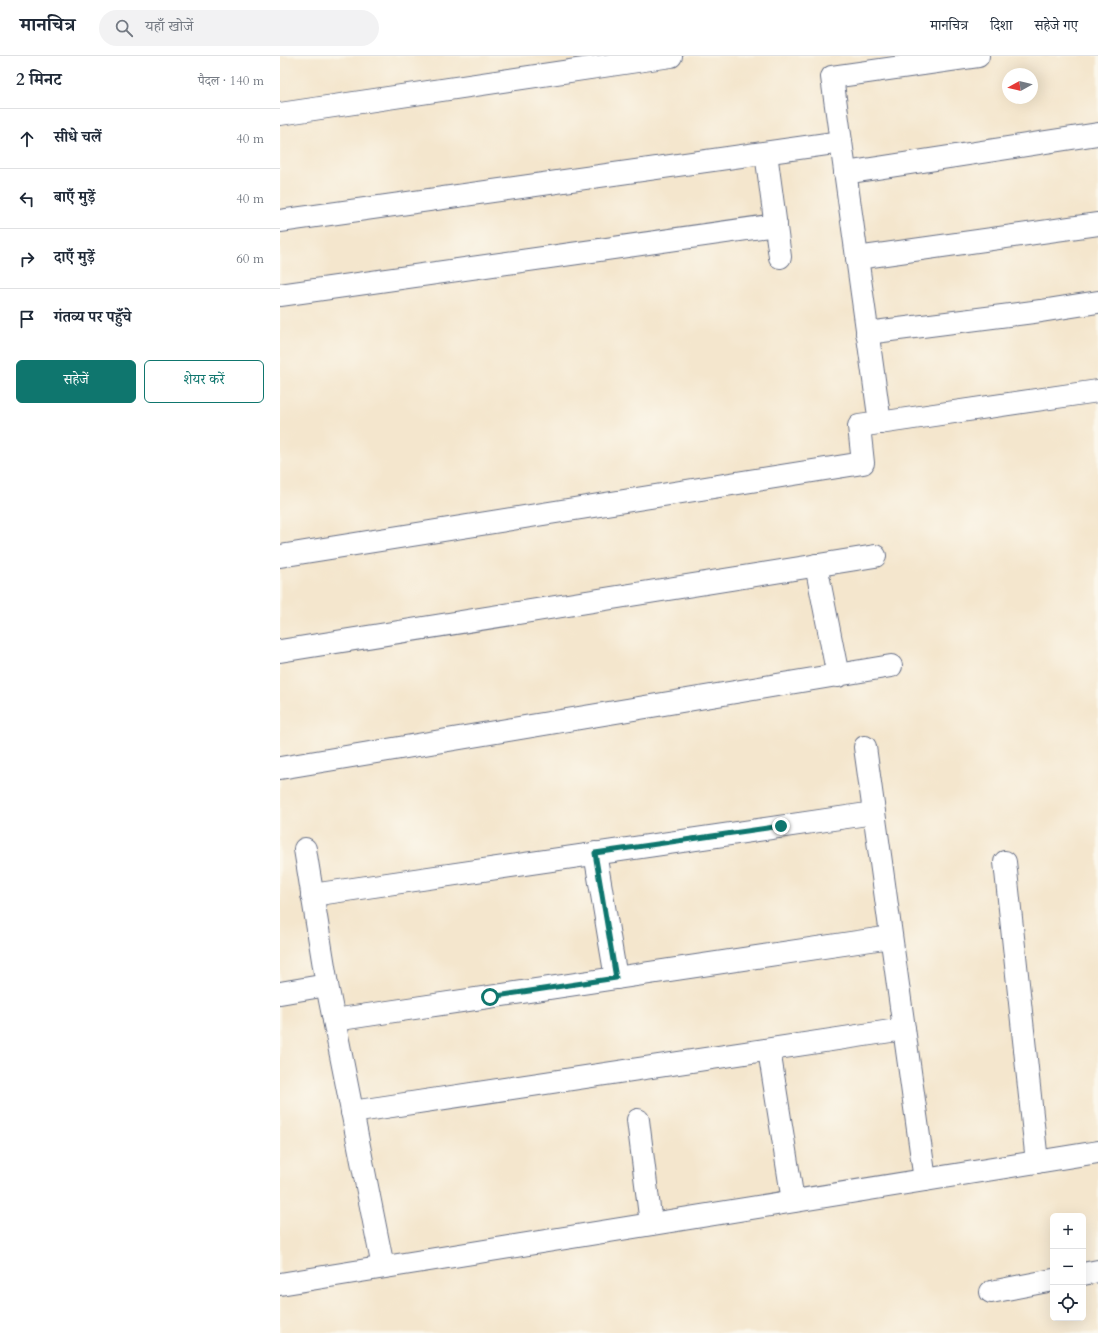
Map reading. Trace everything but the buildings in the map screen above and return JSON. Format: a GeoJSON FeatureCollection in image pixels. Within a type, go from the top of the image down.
{"type":"FeatureCollection","features":[{"type":"Feature","properties":{"kind":"street"},"geometry":{"type":"LineString","coordinates":[[280,114],[671,56]]}},
{"type":"Feature","properties":{"kind":"street"},"geometry":{"type":"LineString","coordinates":[[880,423],[832,78],[978,56]]}},
{"type":"Feature","properties":{"kind":"street"},"geometry":{"type":"LineString","coordinates":[[845,173],[1098,134]]}},
{"type":"Feature","properties":{"kind":"street"},"geometry":{"type":"LineString","coordinates":[[280,221],[841,142]]}},
{"type":"Feature","properties":{"kind":"street"},"geometry":{"type":"LineString","coordinates":[[766,153],[780,257]]}},
{"type":"Feature","properties":{"kind":"street"},"geometry":{"type":"LineString","coordinates":[[857,258],[1098,224]]}},
{"type":"Feature","properties":{"kind":"street"},"geometry":{"type":"LineString","coordinates":[[280,295],[776,226]]}},
{"type":"Feature","properties":{"kind":"street"},"geometry":{"type":"LineString","coordinates":[[867,333],[1041,311],[1098,302]]}},
{"type":"Feature","properties":{"kind":"street"},"geometry":{"type":"LineString","coordinates":[[280,556],[863,463],[859,426],[1098,391]]}},
{"type":"Feature","properties":{"kind":"street"},"geometry":{"type":"LineString","coordinates":[[280,651],[875,556]]}},
{"type":"Feature","properties":{"kind":"street"},"geometry":{"type":"LineString","coordinates":[[816,565],[838,676]]}},
{"type":"Feature","properties":{"kind":"street"},"geometry":{"type":"LineString","coordinates":[[280,768],[891,666]]}},
{"type":"Feature","properties":{"kind":"street"},"geometry":{"type":"LineString","coordinates":[[864,747],[925,1180]]}},
{"type":"Feature","properties":{"kind":"street"},"geometry":{"type":"LineString","coordinates":[[312,894],[874,812]]}},
{"type":"Feature","properties":{"kind":"street"},"geometry":{"type":"LineString","coordinates":[[304,849],[327,985],[383,1268]]}},
{"type":"Feature","properties":{"kind":"street"},"geometry":{"type":"LineString","coordinates":[[595,853],[616,978]]}},
{"type":"Feature","properties":{"kind":"street"},"geometry":{"type":"LineString","coordinates":[[1005,862],[1037,1162]]}},
{"type":"Feature","properties":{"kind":"street"},"geometry":{"type":"LineString","coordinates":[[334,1020],[891,937]]}},
{"type":"Feature","properties":{"kind":"street"},"geometry":{"type":"LineString","coordinates":[[280,993],[327,985]]}},
{"type":"Feature","properties":{"kind":"street"},"geometry":{"type":"LineString","coordinates":[[352,1112],[904,1029]]}},
{"type":"Feature","properties":{"kind":"street"},"geometry":{"type":"LineString","coordinates":[[769,1050],[793,1201]]}},
{"type":"Feature","properties":{"kind":"street"},"geometry":{"type":"LineString","coordinates":[[638,1120],[651,1224]]}},
{"type":"Feature","properties":{"kind":"street"},"geometry":{"type":"LineString","coordinates":[[280,1284],[1098,1152]]}},
{"type":"Feature","properties":{"kind":"street"},"geometry":{"type":"LineString","coordinates":[[1086,1273],[1098,1271]]}},
{"type":"Feature","properties":{"kind":"street"},"geometry":{"type":"LineString","coordinates":[[991,1292],[1050,1281]]}},
{"type":"Feature","properties":{"kind":"route"},"geometry":{"type":"LineString","coordinates":[[490,997],[616,978],[595,853],[781,826]]}}]}
